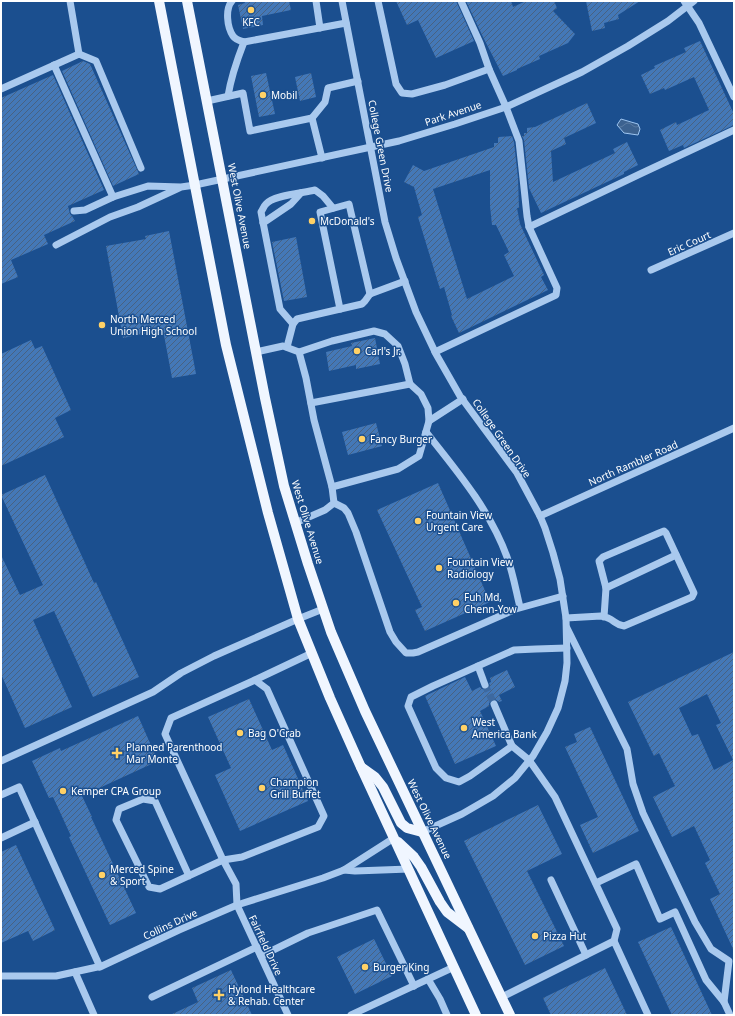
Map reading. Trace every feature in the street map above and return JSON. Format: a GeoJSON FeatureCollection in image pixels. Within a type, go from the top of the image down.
{"type":"FeatureCollection","features":[{"type":"Feature","properties":{"kind":"main road"},"geometry":{"type":"LineString","coordinates":[[159,1],[226,345],[268,513],[298,619],[330,698],[360,766],[476,1015]]}},
{"type":"Feature","properties":{"kind":"main road","name":"West Olive Avenue"},"geometry":{"type":"LineString","coordinates":[[187,1],[284,486],[308,564],[331,632],[365,711],[510,1015]]}},
{"type":"Feature","properties":{"kind":"main road"},"geometry":{"type":"LineString","coordinates":[[360,766],[375,777],[383,787],[401,823],[407,828],[422,832]]}},
{"type":"Feature","properties":{"kind":"main road"},"geometry":{"type":"LineString","coordinates":[[394,838],[414,857],[447,912],[470,929]]}},
{"type":"Feature","properties":{"kind":"street"},"geometry":{"type":"LineString","coordinates":[[70,1],[79,54]]}},
{"type":"Feature","properties":{"kind":"street"},"geometry":{"type":"LineString","coordinates":[[232,1],[227,11],[232,35],[237,40],[244,42],[346,23]]}},
{"type":"Feature","properties":{"kind":"street"},"geometry":{"type":"LineString","coordinates":[[316,1],[320,28]]}},
{"type":"Feature","properties":{"kind":"street","name":"College Green Drive"},"geometry":{"type":"LineString","coordinates":[[342,1],[386,222],[396,258],[416,312],[435,352],[463,399],[516,474],[540,516],[560,579],[566,622],[567,663],[565,681],[558,708],[547,732],[533,756],[515,778],[494,796],[462,814],[422,832]]}},
{"type":"Feature","properties":{"kind":"street"},"geometry":{"type":"LineString","coordinates":[[378,1],[396,84],[402,93],[412,94],[445,86],[489,69]]}},
{"type":"Feature","properties":{"kind":"street"},"geometry":{"type":"LineString","coordinates":[[435,352],[556,295],[557,288],[529,227],[519,141],[461,1]]}},
{"type":"Feature","properties":{"kind":"street"},"geometry":{"type":"LineString","coordinates":[[689,3],[734,96]]}},
{"type":"Feature","properties":{"kind":"street","name":"Park Avenue"},"geometry":{"type":"LineString","coordinates":[[181,187],[222,180],[371,147],[441,128],[506,107],[582,72],[628,46],[668,21],[689,3]]}},
{"type":"Feature","properties":{"kind":"street"},"geometry":{"type":"LineString","coordinates":[[228,96],[234,66],[244,42]]}},
{"type":"Feature","properties":{"kind":"street"},"geometry":{"type":"LineString","coordinates":[[1,89],[79,54],[96,61],[141,168]]}},
{"type":"Feature","properties":{"kind":"street"},"geometry":{"type":"LineString","coordinates":[[54,65],[113,197]]}},
{"type":"Feature","properties":{"kind":"street"},"geometry":{"type":"LineString","coordinates":[[207,101],[243,93],[250,131],[312,118],[325,102],[328,88],[358,81]]}},
{"type":"Feature","properties":{"kind":"street"},"geometry":{"type":"LineString","coordinates":[[312,118],[322,158]]}},
{"type":"Feature","properties":{"kind":"street"},"geometry":{"type":"LineString","coordinates":[[529,227],[734,130]]}},
{"type":"Feature","properties":{"kind":"street"},"geometry":{"type":"LineString","coordinates":[[74,211],[85,210],[113,197],[148,186],[181,187]]}},
{"type":"Feature","properties":{"kind":"street"},"geometry":{"type":"LineString","coordinates":[[56,245],[110,217],[138,207],[181,187]]}},
{"type":"Feature","properties":{"kind":"street"},"geometry":{"type":"LineString","coordinates":[[293,324],[280,309],[261,212],[266,203],[272,199],[315,190],[333,208]]}},
{"type":"Feature","properties":{"kind":"street"},"geometry":{"type":"LineString","coordinates":[[263,224],[291,204],[301,193]]}},
{"type":"Feature","properties":{"kind":"street"},"geometry":{"type":"LineString","coordinates":[[340,309],[320,212],[349,204],[370,294]]}},
{"type":"Feature","properties":{"kind":"street","name":"Eric Court"},"geometry":{"type":"LineString","coordinates":[[651,270],[734,233]]}},
{"type":"Feature","properties":{"kind":"street"},"geometry":{"type":"LineString","coordinates":[[287,347],[293,324],[297,319],[362,304],[370,294],[405,281]]}},
{"type":"Feature","properties":{"kind":"street"},"geometry":{"type":"LineString","coordinates":[[256,352],[283,346],[299,352],[332,341],[374,331],[385,334],[398,346],[405,364],[410,384],[421,394],[428,408],[429,421],[419,456],[398,469],[332,487]]}},
{"type":"Feature","properties":{"kind":"street"},"geometry":{"type":"LineString","coordinates":[[299,352],[306,378],[314,420],[332,487],[334,504]]}},
{"type":"Feature","properties":{"kind":"street"},"geometry":{"type":"LineString","coordinates":[[311,403],[410,384]]}},
{"type":"Feature","properties":{"kind":"street"},"geometry":{"type":"LineString","coordinates":[[429,421],[463,399]]}},
{"type":"Feature","properties":{"kind":"street","name":"North Rambler Road"},"geometry":{"type":"LineString","coordinates":[[540,516],[734,428]]}},
{"type":"Feature","properties":{"kind":"street"},"geometry":{"type":"LineString","coordinates":[[426,432],[460,474],[498,536],[507,558],[520,607]]}},
{"type":"Feature","properties":{"kind":"street"},"geometry":{"type":"LineString","coordinates":[[295,523],[325,510],[334,504]]}},
{"type":"Feature","properties":{"kind":"street"},"geometry":{"type":"LineString","coordinates":[[334,504],[344,508],[348,512],[359,539],[390,632],[396,642],[406,653],[418,652],[520,607],[563,596]]}},
{"type":"Feature","properties":{"kind":"street"},"geometry":{"type":"LineString","coordinates":[[604,617],[606,588],[599,561],[603,557],[664,531],[694,593],[692,597],[624,626],[619,626],[610,619],[604,617],[566,622],[627,749],[633,784],[643,813],[695,922],[711,949],[731,962],[724,1002]]}},
{"type":"Feature","properties":{"kind":"street"},"geometry":{"type":"LineString","coordinates":[[606,588],[676,555]]}},
{"type":"Feature","properties":{"kind":"street"},"geometry":{"type":"LineString","coordinates":[[1,761],[153,692],[181,673],[214,656],[323,609]]}},
{"type":"Feature","properties":{"kind":"street"},"geometry":{"type":"LineString","coordinates":[[512,746],[470,776],[458,782],[446,778],[436,768],[408,706],[411,697],[514,650],[567,648]]}},
{"type":"Feature","properties":{"kind":"street"},"geometry":{"type":"LineString","coordinates":[[237,905],[236,884],[165,734],[170,718],[312,653]]}},
{"type":"Feature","properties":{"kind":"street"},"geometry":{"type":"LineString","coordinates":[[478,666],[485,685]]}},
{"type":"Feature","properties":{"kind":"street"},"geometry":{"type":"LineString","coordinates":[[189,876],[155,801],[143,799],[119,809],[116,820],[149,887],[160,889],[189,876],[224,860],[242,856],[318,827],[324,816],[267,689],[255,680]]}},
{"type":"Feature","properties":{"kind":"street"},"geometry":{"type":"LineString","coordinates":[[494,704],[512,746],[529,760],[555,797],[617,929],[614,941],[648,1015]]}},
{"type":"Feature","properties":{"kind":"street"},"geometry":{"type":"LineString","coordinates":[[1,795],[19,787],[100,967]]}},
{"type":"Feature","properties":{"kind":"street"},"geometry":{"type":"LineString","coordinates":[[1,838],[35,822]]}},
{"type":"Feature","properties":{"kind":"street","name":"Collins Drive"},"geometry":{"type":"LineString","coordinates":[[1,976],[56,976],[100,967],[237,905],[344,870],[394,838]]}},
{"type":"Feature","properties":{"kind":"street"},"geometry":{"type":"LineString","coordinates":[[596,883],[636,864],[660,919],[675,912],[706,980],[724,1002],[730,1015]]}},
{"type":"Feature","properties":{"kind":"street","name":"Collins Drive"},"geometry":{"type":"LineString","coordinates":[[344,870],[408,869]]}},
{"type":"Feature","properties":{"kind":"street"},"geometry":{"type":"LineString","coordinates":[[551,880],[586,955]]}},
{"type":"Feature","properties":{"kind":"street","name":"Fairfield Drive"},"geometry":{"type":"LineString","coordinates":[[237,905],[288,1015]]}},
{"type":"Feature","properties":{"kind":"street"},"geometry":{"type":"LineString","coordinates":[[261,956],[308,933],[378,910],[414,986]]}},
{"type":"Feature","properties":{"kind":"street"},"geometry":{"type":"LineString","coordinates":[[502,997],[614,941]]}},
{"type":"Feature","properties":{"kind":"street"},"geometry":{"type":"LineString","coordinates":[[152,998],[257,947]]}},
{"type":"Feature","properties":{"kind":"street"},"geometry":{"type":"LineString","coordinates":[[351,1015],[454,967]]}},
{"type":"Feature","properties":{"kind":"street"},"geometry":{"type":"LineString","coordinates":[[75,972],[94,1015]]}},
{"type":"Feature","properties":{"kind":"street"},"geometry":{"type":"LineString","coordinates":[[428,979],[440,999],[447,1015]]}},
{"type":"Feature","properties":{"kind":"water"},"geometry":{"type":"Polygon","coordinates":[[[621,119],[638,124],[640,129],[638,135],[624,133],[617,125],[621,119]]]}},
{"type":"Feature","properties":{"kind":"building"},"geometry":{"type":"Polygon","coordinates":[[[244,1],[289,1],[291,10],[262,16],[263,25],[243,29],[238,5],[245,3],[244,1]]]}},
{"type":"Feature","properties":{"kind":"building"},"geometry":{"type":"Polygon","coordinates":[[[396,1],[456,1],[474,41],[436,58],[418,20],[407,25],[396,1]]]}},
{"type":"Feature","properties":{"kind":"building"},"geometry":{"type":"Polygon","coordinates":[[[466,1],[511,1],[513,7],[526,1],[554,1],[557,8],[553,11],[575,34],[568,43],[539,56],[540,59],[503,76],[466,1]]]}},
{"type":"Feature","properties":{"kind":"building"},"geometry":{"type":"Polygon","coordinates":[[[586,1],[640,1],[618,15],[619,19],[604,23],[605,28],[592,31],[586,1]]]}},
{"type":"Feature","properties":{"kind":"building"},"geometry":{"type":"Polygon","coordinates":[[[700,41],[734,114],[734,125],[684,148],[683,145],[669,151],[660,130],[676,122],[677,125],[709,110],[694,77],[665,90],[664,88],[650,94],[641,75],[655,68],[654,66],[686,52],[684,48],[700,41]]]}},
{"type":"Feature","properties":{"kind":"building"},"geometry":{"type":"Polygon","coordinates":[[[83,61],[90,64],[139,174],[113,186],[62,71],[83,61]]]}},
{"type":"Feature","properties":{"kind":"building","name":"Mobil"},"geometry":{"type":"Polygon","coordinates":[[[266,73],[275,114],[259,117],[251,76],[266,73]]]}},
{"type":"Feature","properties":{"kind":"building","name":"Mobil"},"geometry":{"type":"Polygon","coordinates":[[[311,73],[316,97],[300,101],[295,77],[311,73]]]}},
{"type":"Feature","properties":{"kind":"building"},"geometry":{"type":"Polygon","coordinates":[[[53,75],[104,190],[68,206],[70,214],[75,221],[44,235],[48,244],[11,260],[18,277],[1,284],[1,98],[53,75]]]}},
{"type":"Feature","properties":{"kind":"building"},"geometry":{"type":"Polygon","coordinates":[[[587,103],[596,123],[564,138],[566,144],[551,151],[553,182],[615,153],[613,149],[627,142],[638,165],[624,172],[624,174],[541,213],[529,188],[524,140],[522,136],[524,136],[524,133],[527,133],[527,128],[535,127],[587,103]]]}},
{"type":"Feature","properties":{"kind":"building"},"geometry":{"type":"Polygon","coordinates":[[[512,136],[514,142],[518,178],[519,208],[517,208],[520,224],[544,275],[541,277],[548,290],[459,333],[451,316],[452,315],[444,287],[440,289],[418,217],[422,215],[414,187],[404,182],[413,165],[424,171],[494,147],[494,143],[498,143],[498,137],[512,136]],[[490,170],[433,189],[467,299],[514,276],[504,255],[509,252],[496,225],[492,225],[490,206],[490,170]]]}},
{"type":"Feature","properties":{"kind":"building"},"geometry":{"type":"Polygon","coordinates":[[[169,231],[196,374],[172,378],[163,330],[123,338],[106,246],[146,239],[145,236],[169,231]]]}},
{"type":"Feature","properties":{"kind":"building"},"geometry":{"type":"Polygon","coordinates":[[[296,237],[307,297],[284,301],[272,242],[296,237]]]}},
{"type":"Feature","properties":{"kind":"building"},"geometry":{"type":"Polygon","coordinates":[[[375,338],[380,364],[356,369],[356,365],[329,371],[326,352],[352,346],[351,343],[375,338]]]}},
{"type":"Feature","properties":{"kind":"building"},"geometry":{"type":"Polygon","coordinates":[[[31,340],[35,349],[42,346],[71,410],[55,418],[64,437],[1,466],[1,354],[31,340]]]}},
{"type":"Feature","properties":{"kind":"building","name":"Fancy Burger"},"geometry":{"type":"Polygon","coordinates":[[[376,423],[382,446],[348,455],[342,432],[376,423]]]}},
{"type":"Feature","properties":{"kind":"building"},"geometry":{"type":"Polygon","coordinates":[[[45,475],[139,677],[93,697],[54,611],[33,620],[72,707],[25,728],[1,674],[1,555],[20,595],[43,585],[1,495],[45,475]]]}},
{"type":"Feature","properties":{"kind":"building"},"geometry":{"type":"Polygon","coordinates":[[[438,483],[490,602],[425,631],[415,610],[422,607],[377,510],[438,483]]]}},
{"type":"Feature","properties":{"kind":"building"},"geometry":{"type":"Polygon","coordinates":[[[734,652],[734,951],[710,899],[720,894],[705,863],[710,860],[694,826],[672,837],[653,797],[675,786],[659,753],[654,756],[628,702],[734,652]],[[707,694],[679,708],[692,736],[698,734],[714,770],[733,760],[716,725],[721,723],[707,694]]]}},
{"type":"Feature","properties":{"kind":"building","name":"West America Bank"},"geometry":{"type":"Polygon","coordinates":[[[507,670],[515,687],[499,695],[502,701],[499,702],[495,699],[492,700],[489,703],[489,706],[480,711],[496,746],[455,764],[425,696],[465,677],[472,691],[480,687],[486,690],[489,688],[489,683],[491,682],[490,678],[507,670]]]}},
{"type":"Feature","properties":{"kind":"building","name":"Champion Grill Buffet"},"geometry":{"type":"Polygon","coordinates":[[[249,699],[272,750],[283,745],[308,801],[240,831],[215,775],[231,768],[208,717],[249,699]]]}},
{"type":"Feature","properties":{"kind":"building"},"geometry":{"type":"Polygon","coordinates":[[[138,716],[158,761],[82,796],[136,913],[110,925],[69,837],[71,836],[53,797],[49,798],[32,761],[60,748],[61,751],[138,716]]]}},
{"type":"Feature","properties":{"kind":"building"},"geometry":{"type":"Polygon","coordinates":[[[590,727],[639,831],[593,853],[580,825],[598,817],[565,747],[577,742],[574,734],[590,727]]]}},
{"type":"Feature","properties":{"kind":"building"},"geometry":{"type":"Polygon","coordinates":[[[538,805],[562,854],[527,871],[564,946],[525,965],[464,841],[538,805]]]}},
{"type":"Feature","properties":{"kind":"building"},"geometry":{"type":"Polygon","coordinates":[[[16,845],[55,930],[33,941],[28,931],[1,943],[1,852],[16,845]]]}},
{"type":"Feature","properties":{"kind":"building"},"geometry":{"type":"Polygon","coordinates":[[[671,927],[712,1015],[672,1015],[638,942],[671,927]]]}},
{"type":"Feature","properties":{"kind":"building","name":"Burger King"},"geometry":{"type":"Polygon","coordinates":[[[374,939],[392,976],[355,994],[337,957],[374,939]]]}},
{"type":"Feature","properties":{"kind":"building"},"geometry":{"type":"Polygon","coordinates":[[[605,968],[627,1015],[551,1015],[543,998],[605,968]]]}},
{"type":"Feature","properties":{"kind":"building","name":"Hylond Healthcare & Rehab. Center"},"geometry":{"type":"Polygon","coordinates":[[[231,970],[252,1015],[170,1015],[198,1002],[192,988],[231,970]]]}},
{"type":"Feature","properties":{"kind":"tunnel"},"geometry":{"type":"LineString","coordinates":[[485,685],[494,704]]}},
{"type":"Feature","properties":{"kind":"place","name":"KFC"},"geometry":{"type":"Point","coordinates":[251,10]}},
{"type":"Feature","properties":{"kind":"place","name":"Mobil"},"geometry":{"type":"Point","coordinates":[263,95]}},
{"type":"Feature","properties":{"kind":"place","name":"McDonald's"},"geometry":{"type":"Point","coordinates":[312,221]}},
{"type":"Feature","properties":{"kind":"place","name":"North Merced Union High School"},"geometry":{"type":"Point","coordinates":[102,325]}},
{"type":"Feature","properties":{"kind":"place","name":"Carl's Jr."},"geometry":{"type":"Point","coordinates":[357,351]}},
{"type":"Feature","properties":{"kind":"place","name":"Fancy Burger"},"geometry":{"type":"Point","coordinates":[362,439]}},
{"type":"Feature","properties":{"kind":"place","name":"Fountain View Urgent Care"},"geometry":{"type":"Point","coordinates":[418,521]}},
{"type":"Feature","properties":{"kind":"place","name":"Fountain View Radiology"},"geometry":{"type":"Point","coordinates":[439,568]}},
{"type":"Feature","properties":{"kind":"place","name":"Fuh Md, Chenn-Yow"},"geometry":{"type":"Point","coordinates":[456,603]}},
{"type":"Feature","properties":{"kind":"place","name":"West America Bank"},"geometry":{"type":"Point","coordinates":[464,728]}},
{"type":"Feature","properties":{"kind":"place","name":"Bag O'Crab"},"geometry":{"type":"Point","coordinates":[240,733]}},
{"type":"Feature","properties":{"kind":"place","name":"Planned Parenthood Mar Monte"},"geometry":{"type":"Point","coordinates":[117,753]}},
{"type":"Feature","properties":{"kind":"place","name":"Champion Grill Buffet"},"geometry":{"type":"Point","coordinates":[262,788]}},
{"type":"Feature","properties":{"kind":"place","name":"Kemper CPA Group"},"geometry":{"type":"Point","coordinates":[63,791]}},
{"type":"Feature","properties":{"kind":"place","name":"Merced Spine & Sport"},"geometry":{"type":"Point","coordinates":[102,875]}},
{"type":"Feature","properties":{"kind":"place","name":"Pizza Hut"},"geometry":{"type":"Point","coordinates":[535,936]}},
{"type":"Feature","properties":{"kind":"place","name":"Burger King"},"geometry":{"type":"Point","coordinates":[365,967]}},
{"type":"Feature","properties":{"kind":"place","name":"Hylond Healthcare & Rehab. Center"},"geometry":{"type":"Point","coordinates":[219,995]}}]}
